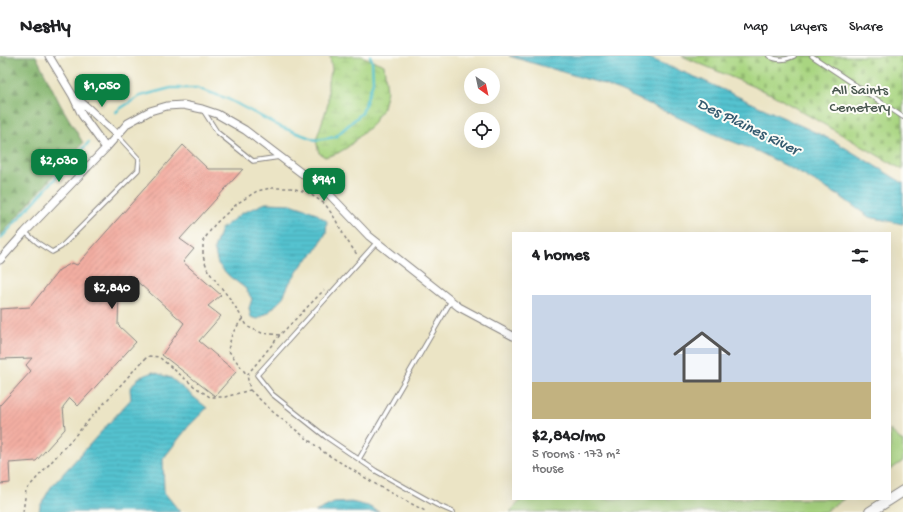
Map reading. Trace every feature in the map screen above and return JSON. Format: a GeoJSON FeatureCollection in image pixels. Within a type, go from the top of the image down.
{"type":"FeatureCollection","features":[{"type":"Feature","properties":{"kind":"main road"},"geometry":{"type":"LineString","coordinates":[[891,499],[903,491]]}},
{"type":"Feature","properties":{"kind":"main road"},"geometry":{"type":"LineString","coordinates":[[870,512],[889,500]]}},
{"type":"Feature","properties":{"kind":"street"},"geometry":{"type":"LineString","coordinates":[[49,56],[73,96],[82,115],[106,148]]}},
{"type":"Feature","properties":{"kind":"street"},"geometry":{"type":"LineString","coordinates":[[73,96],[117,135]]}},
{"type":"Feature","properties":{"kind":"street"},"geometry":{"type":"LineString","coordinates":[[0,260],[128,123],[150,111],[167,106],[183,105],[217,114],[245,130],[329,194],[369,236],[451,301],[459,307],[512,335]]}},
{"type":"Feature","properties":{"kind":"lane"},"geometry":{"type":"LineString","coordinates":[[769,56],[780,60],[789,59],[794,56]]}},
{"type":"Feature","properties":{"kind":"lane"},"geometry":{"type":"LineString","coordinates":[[812,56],[903,117]]}},
{"type":"Feature","properties":{"kind":"lane"},"geometry":{"type":"LineString","coordinates":[[202,109],[217,132],[253,161],[280,157]]}},
{"type":"Feature","properties":{"kind":"lane"},"geometry":{"type":"LineString","coordinates":[[25,232],[52,252],[61,247],[138,170],[139,159],[117,135]]}},
{"type":"Feature","properties":{"kind":"lane"},"geometry":{"type":"LineString","coordinates":[[377,242],[257,375],[272,394],[326,437],[376,471],[437,505],[453,512]]}},
{"type":"Feature","properties":{"kind":"lane"},"geometry":{"type":"LineString","coordinates":[[359,459],[451,301]]}},
{"type":"Feature","properties":{"kind":"path"},"geometry":{"type":"LineString","coordinates":[[280,335],[262,333],[248,328],[231,300],[208,271],[202,256],[203,241],[215,224],[238,203],[257,191],[271,188],[291,188],[307,192],[325,204],[361,261]]}},
{"type":"Feature","properties":{"kind":"path"},"geometry":{"type":"LineString","coordinates":[[247,375],[280,335],[324,290]]}},
{"type":"Feature","properties":{"kind":"path"},"geometry":{"type":"LineString","coordinates":[[242,319],[232,334],[228,350],[247,375],[250,390],[274,412],[325,453],[382,488],[427,512]]}},
{"type":"Feature","properties":{"kind":"path"},"geometry":{"type":"LineString","coordinates":[[23,512],[26,490],[148,356],[159,357],[196,388],[210,397],[225,397],[250,390]]}},
{"type":"Feature","properties":{"kind":"green space"},"geometry":{"type":"Polygon","coordinates":[[[0,56],[36,56],[60,104],[83,143],[0,236],[0,56]]]}},
{"type":"Feature","properties":{"kind":"green space"},"geometry":{"type":"Polygon","coordinates":[[[330,56],[361,56],[384,65],[387,91],[382,111],[375,119],[374,123],[348,147],[338,153],[325,157],[319,153],[316,140],[328,104],[328,81],[332,70],[330,56]]]}},
{"type":"Feature","properties":{"kind":"green space","name":"All Saints Cemetery"},"geometry":{"type":"Polygon","coordinates":[[[682,56],[903,56],[903,170],[773,95],[682,56]]]}},
{"type":"Feature","properties":{"kind":"green space"},"geometry":{"type":"Polygon","coordinates":[[[891,431],[903,442],[903,461],[891,469],[891,431]]]}},
{"type":"Feature","properties":{"kind":"green space"},"geometry":{"type":"Polygon","coordinates":[[[521,500],[842,500],[824,512],[510,512],[521,500]]]}},
{"type":"Feature","properties":{"kind":"water","name":"Des Plaines River"},"geometry":{"type":"Polygon","coordinates":[[[509,56],[644,56],[700,79],[834,141],[903,183],[903,224],[869,217],[841,197],[759,152],[716,135],[636,98],[603,84],[509,56]]]}},
{"type":"Feature","properties":{"kind":"water"},"geometry":{"type":"Polygon","coordinates":[[[266,203],[291,204],[314,212],[327,221],[326,233],[315,252],[304,262],[290,282],[282,299],[269,312],[258,319],[251,317],[249,308],[252,299],[245,288],[229,276],[218,264],[214,249],[221,229],[242,213],[266,203]]]}},
{"type":"Feature","properties":{"kind":"water"},"geometry":{"type":"Polygon","coordinates":[[[153,372],[171,378],[207,408],[188,427],[163,459],[164,492],[180,512],[39,512],[40,506],[51,487],[131,399],[130,389],[138,378],[153,372]]]}},
{"type":"Feature","properties":{"kind":"water"},"geometry":{"type":"Polygon","coordinates":[[[351,502],[368,506],[379,512],[315,512],[334,503],[351,502]]]}},
{"type":"Feature","properties":{"kind":"building"},"geometry":{"type":"Polygon","coordinates":[[[183,145],[208,169],[243,169],[180,239],[194,249],[183,262],[221,295],[208,306],[221,316],[199,341],[236,372],[215,396],[162,355],[184,323],[133,278],[119,291],[118,325],[136,342],[78,406],[70,398],[63,407],[65,429],[36,461],[9,463],[10,483],[0,484],[0,405],[31,371],[26,365],[32,358],[0,359],[0,309],[30,307],[59,270],[72,263],[77,265],[183,145]]]}},
{"type":"Feature","properties":{"kind":"waterway"},"geometry":{"type":"LineString","coordinates":[[116,112],[140,96],[171,88],[197,88],[228,99],[281,127],[316,140],[335,137],[362,113],[373,82],[372,60],[370,56]]}},
{"type":"Feature","properties":{"kind":"waterway"},"geometry":{"type":"LineString","coordinates":[[0,239],[89,142]]}}]}
